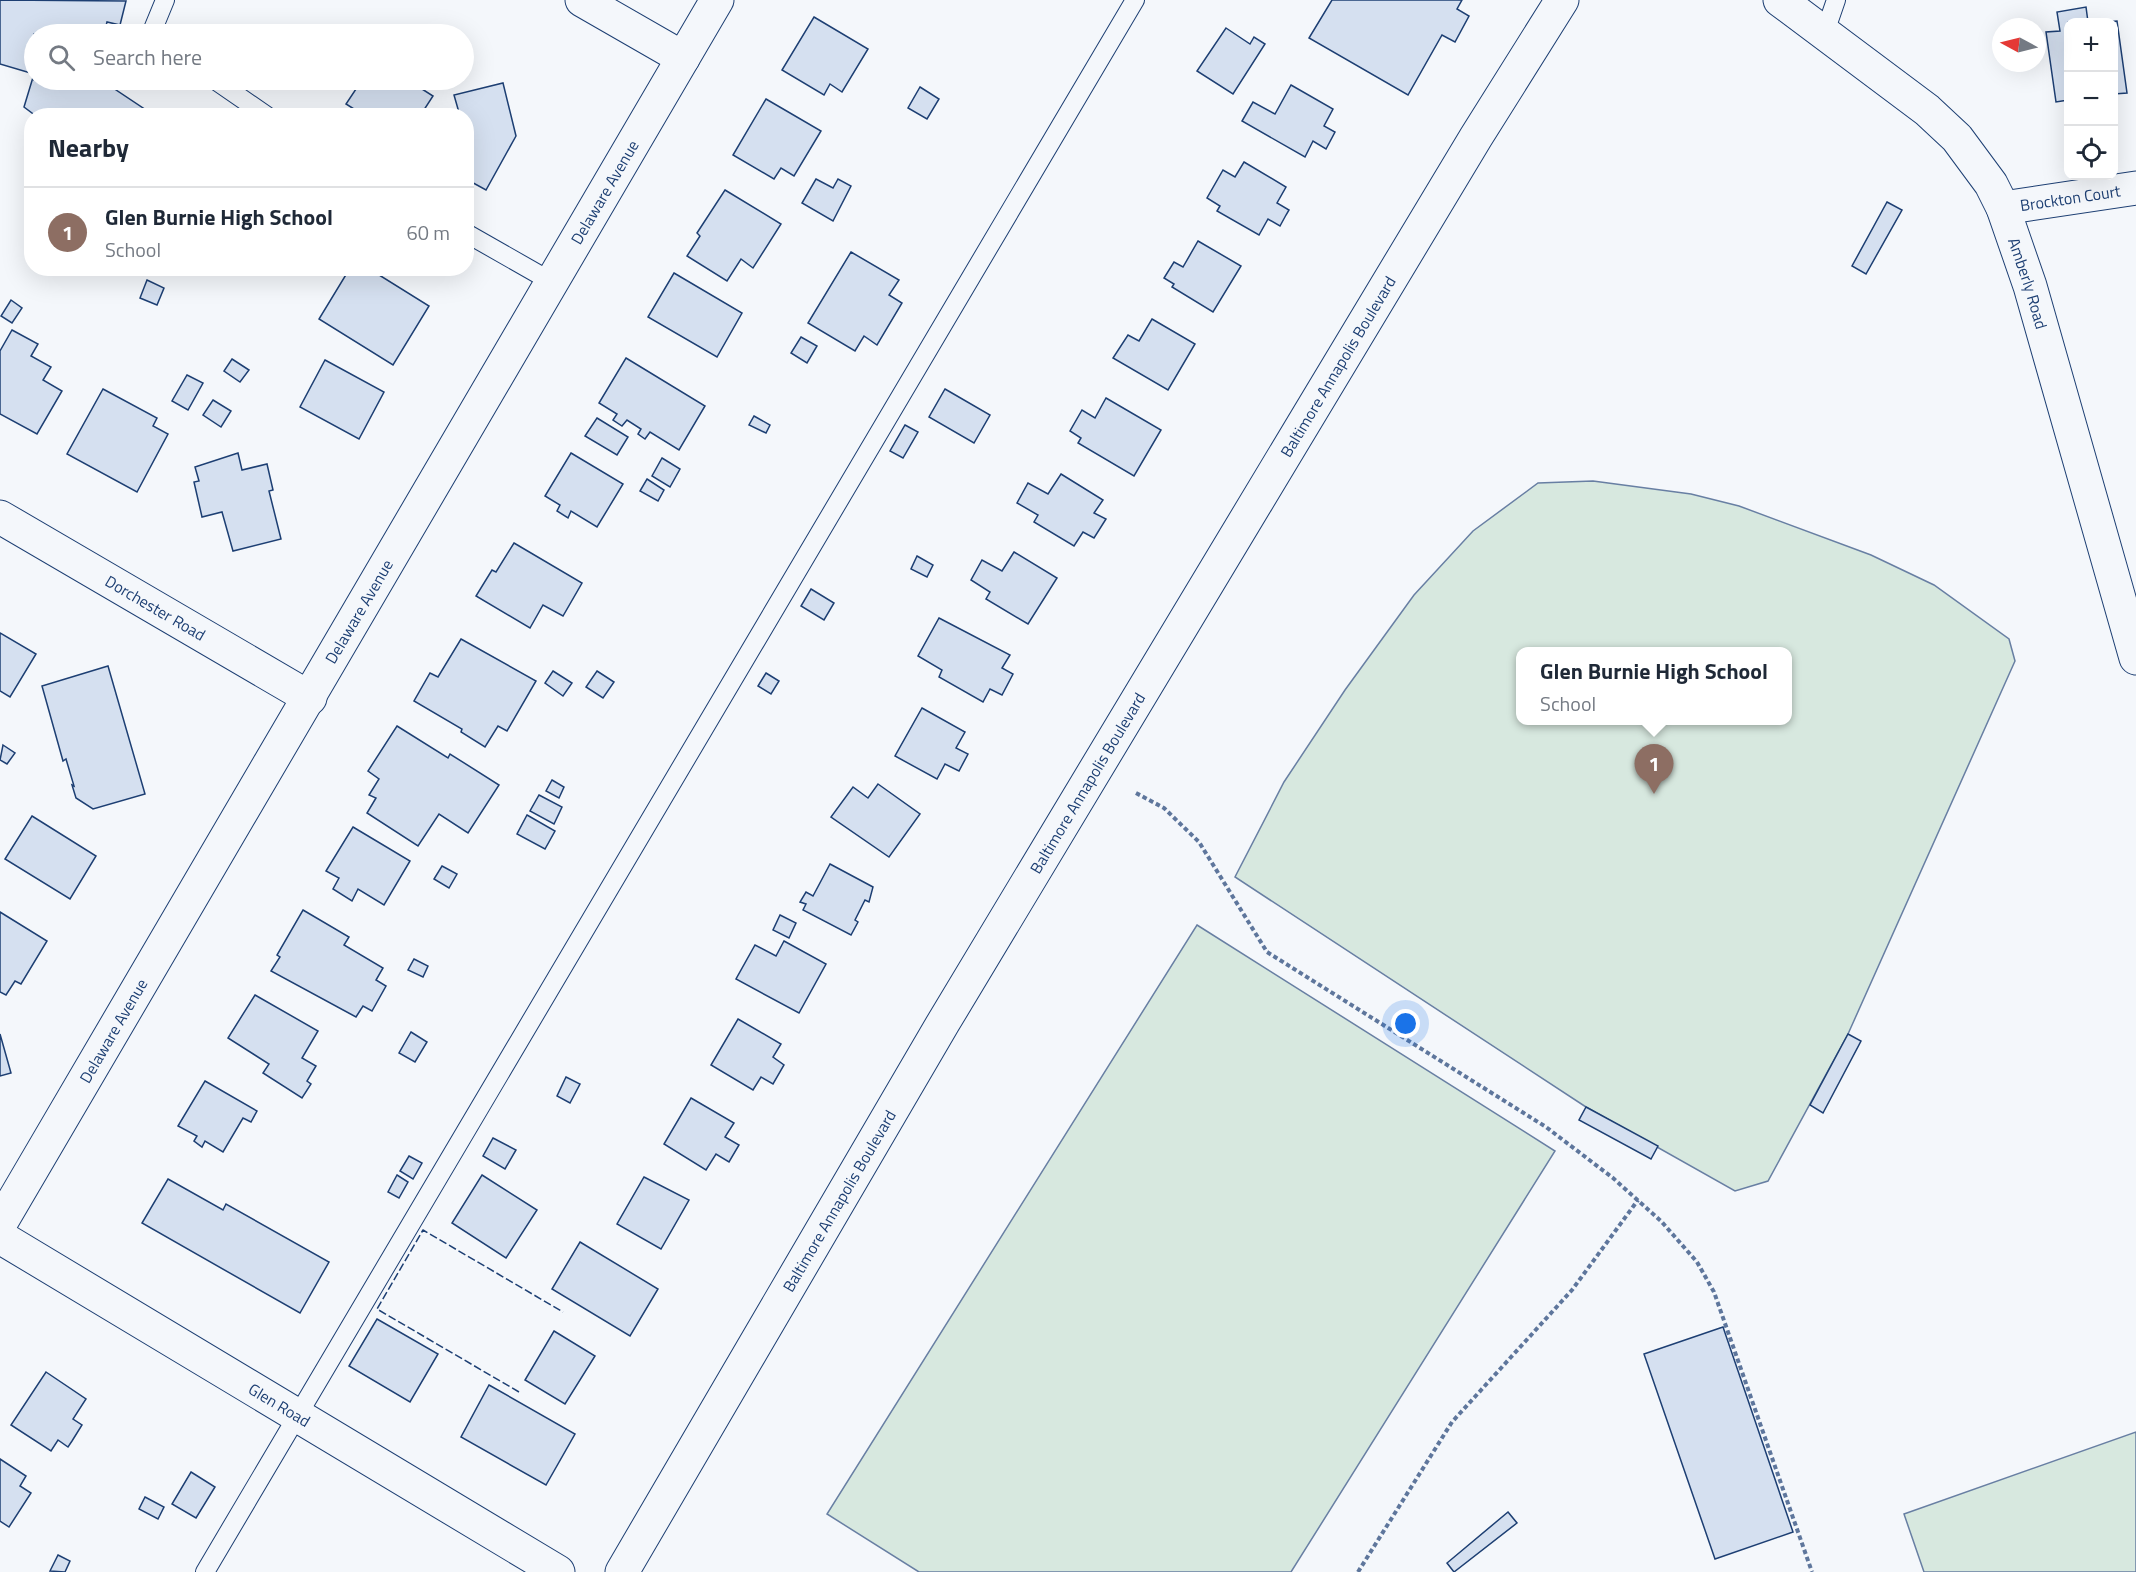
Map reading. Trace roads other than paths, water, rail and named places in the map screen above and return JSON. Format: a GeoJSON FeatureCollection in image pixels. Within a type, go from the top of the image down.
{"type":"FeatureCollection","features":[{"type":"Feature","properties":{"kind":"street"},"geometry":{"type":"LineString","coordinates":[[582,0],[683,58]]}},
{"type":"Feature","properties":{"kind":"street","name":"Delaware Avenue"},"geometry":{"type":"LineString","coordinates":[[0,1224],[717,0]]}},
{"type":"Feature","properties":{"kind":"street","name":"Baltimore Annapolis Boulevard"},"geometry":{"type":"LineString","coordinates":[[622,1572],[950,1013],[1476,137],[1562,0]]}},
{"type":"Feature","properties":{"kind":"street","name":"Amberly Road"},"geometry":{"type":"LineString","coordinates":[[1780,0],[1927,110],[1958,138],[1979,165],[2003,208],[2030,286],[2136,658]]}},
{"type":"Feature","properties":{"kind":"street","name":"Brockton Court"},"geometry":{"type":"LineString","coordinates":[[2003,208],[2136,188]]}},
{"type":"Feature","properties":{"kind":"street","name":"Dorchester Road"},"geometry":{"type":"LineString","coordinates":[[0,517],[310,698]]}},
{"type":"Feature","properties":{"kind":"street","name":"Glen Road"},"geometry":{"type":"LineString","coordinates":[[0,1237],[558,1572]]}},
{"type":"Feature","properties":{"kind":"lane"},"geometry":{"type":"LineString","coordinates":[[155,24],[165,0]]}},
{"type":"Feature","properties":{"kind":"lane"},"geometry":{"type":"LineString","coordinates":[[205,1572],[1135,0]]}},
{"type":"Feature","properties":{"kind":"lane"},"geometry":{"type":"LineString","coordinates":[[1825,32],[1836,0]]}},
{"type":"Feature","properties":{"kind":"lane"},"geometry":{"type":"LineString","coordinates":[[229,90],[255,108]]}},
{"type":"Feature","properties":{"kind":"lane"},"geometry":{"type":"LineString","coordinates":[[474,237],[552,282]]}},
{"type":"Feature","properties":{"kind":"place","name":"Glen Burnie High School"},"geometry":{"type":"Point","coordinates":[1654,794]}}]}
